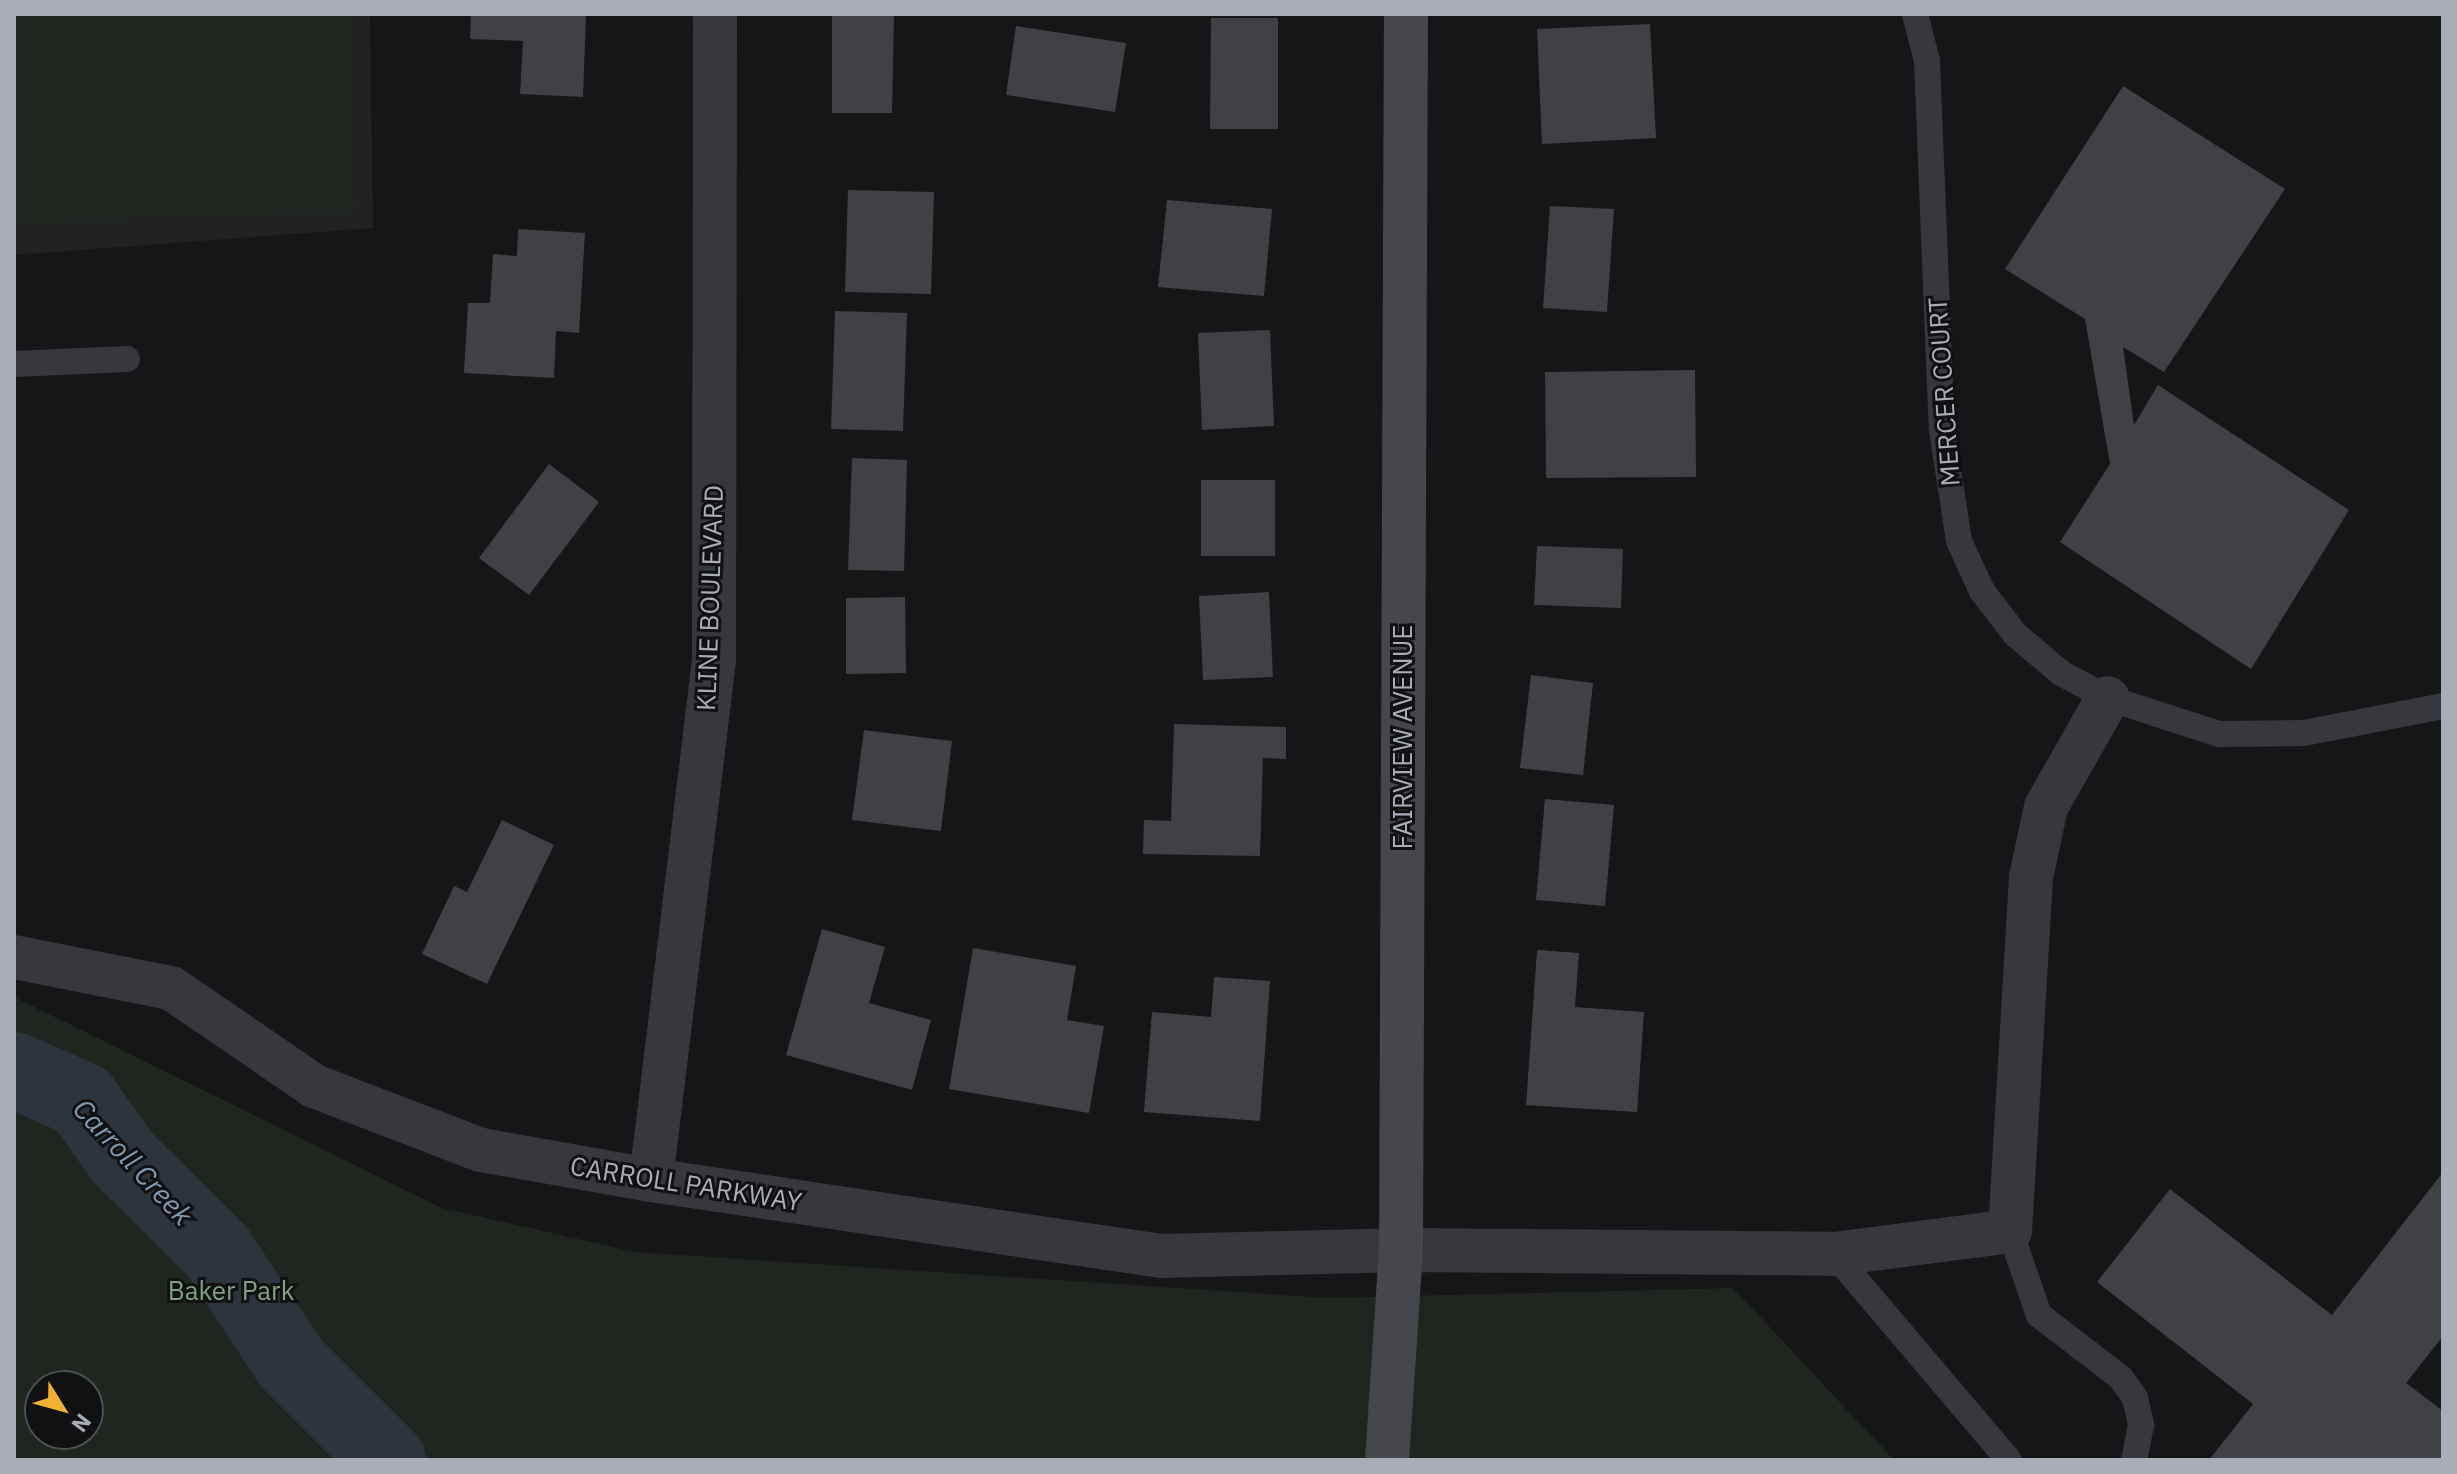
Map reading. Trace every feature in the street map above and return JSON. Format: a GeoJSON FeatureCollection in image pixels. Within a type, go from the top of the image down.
{"type":"FeatureCollection","features":[{"type":"Feature","properties":{"kind":"street","name":"KLINE BOULEVARD"},"geometry":{"type":"LineString","coordinates":[[651,1180],[714,660],[715,14]]}},
{"type":"Feature","properties":{"kind":"street","name":"FAIRVIEW AVENUE"},"geometry":{"type":"LineString","coordinates":[[1387,1460],[1401,1250],[1406,14]]}},
{"type":"Feature","properties":{"kind":"street"},"geometry":{"type":"LineString","coordinates":[[2010,1231],[2031,877],[2046,807],[2108,698]]}},
{"type":"Feature","properties":{"kind":"street","name":"CARROLL PARKWAY"},"geometry":{"type":"LineString","coordinates":[[14,957],[171,988],[314,1086],[481,1150],[651,1180],[1161,1256],[1401,1250],[1834,1254],[2010,1231]]}},
{"type":"Feature","properties":{"kind":"lane","name":"MERCER COURT"},"geometry":{"type":"LineString","coordinates":[[1915,14],[1927,61],[1942,430],[1959,541],[1982,591],[2015,634],[2061,673],[2108,698],[2219,734],[2304,733],[2443,706]]}},
{"type":"Feature","properties":{"kind":"lane"},"geometry":{"type":"LineString","coordinates":[[14,364],[127,359]]}},
{"type":"Feature","properties":{"kind":"lane"},"geometry":{"type":"LineString","coordinates":[[2010,1231],[2039,1315],[2121,1378],[2135,1398],[2141,1425],[2134,1460]]}},
{"type":"Feature","properties":{"kind":"lane"},"geometry":{"type":"LineString","coordinates":[[1834,1254],[2009,1460]]}},
{"type":"Feature","properties":{"kind":"shaded area"},"geometry":{"type":"Polygon","coordinates":[[[14,14],[370,14],[373,228],[14,255],[14,14]]]}},
{"type":"Feature","properties":{"kind":"green space"},"geometry":{"type":"Polygon","coordinates":[[[14,14],[350,14],[356,211],[14,224],[14,14]]]}},
{"type":"Feature","properties":{"kind":"green space","name":"Baker Park"},"geometry":{"type":"Polygon","coordinates":[[[14,997],[442,1208],[635,1252],[1327,1298],[1733,1288],[1894,1460],[14,1460],[14,997]]]}},
{"type":"Feature","properties":{"kind":"building"},"geometry":{"type":"Polygon","coordinates":[[[471,14],[586,14],[583,97],[520,94],[523,41],[470,39],[471,14]]]}},
{"type":"Feature","properties":{"kind":"building"},"geometry":{"type":"Polygon","coordinates":[[[894,14],[892,113],[832,113],[832,16],[894,14]]]}},
{"type":"Feature","properties":{"kind":"building"},"geometry":{"type":"Polygon","coordinates":[[[1211,18],[1278,18],[1278,129],[1210,129],[1211,18]]]}},
{"type":"Feature","properties":{"kind":"building"},"geometry":{"type":"Polygon","coordinates":[[[1650,24],[1656,138],[1542,144],[1537,29],[1650,24]]]}},
{"type":"Feature","properties":{"kind":"building"},"geometry":{"type":"Polygon","coordinates":[[[1016,26],[1126,43],[1115,112],[1006,95],[1016,26]]]}},
{"type":"Feature","properties":{"kind":"building"},"geometry":{"type":"Polygon","coordinates":[[[2123,86],[2285,189],[2164,372],[2123,347],[2134,425],[2158,385],[2349,510],[2251,669],[2060,542],[2110,464],[2085,319],[2005,269],[2123,86]]]}},
{"type":"Feature","properties":{"kind":"building"},"geometry":{"type":"Polygon","coordinates":[[[848,190],[934,192],[931,294],[845,292],[848,190]]]}},
{"type":"Feature","properties":{"kind":"building"},"geometry":{"type":"Polygon","coordinates":[[[1167,200],[1272,209],[1264,296],[1158,287],[1167,200]]]}},
{"type":"Feature","properties":{"kind":"building"},"geometry":{"type":"Polygon","coordinates":[[[1550,206],[1614,209],[1607,312],[1543,308],[1550,206]]]}},
{"type":"Feature","properties":{"kind":"building"},"geometry":{"type":"Polygon","coordinates":[[[518,229],[585,233],[579,333],[556,331],[554,378],[464,373],[468,303],[490,303],[493,254],[517,256],[518,229]]]}},
{"type":"Feature","properties":{"kind":"building"},"geometry":{"type":"Polygon","coordinates":[[[835,311],[907,313],[903,431],[831,429],[835,311]]]}},
{"type":"Feature","properties":{"kind":"building"},"geometry":{"type":"Polygon","coordinates":[[[1270,330],[1274,426],[1202,430],[1198,333],[1270,330]]]}},
{"type":"Feature","properties":{"kind":"building"},"geometry":{"type":"Polygon","coordinates":[[[1695,370],[1696,477],[1546,478],[1545,372],[1695,370]]]}},
{"type":"Feature","properties":{"kind":"building"},"geometry":{"type":"Polygon","coordinates":[[[852,458],[907,460],[904,571],[848,570],[852,458]]]}},
{"type":"Feature","properties":{"kind":"building"},"geometry":{"type":"Polygon","coordinates":[[[549,464],[599,502],[529,595],[479,558],[549,464]]]}},
{"type":"Feature","properties":{"kind":"building"},"geometry":{"type":"Polygon","coordinates":[[[1201,480],[1275,480],[1275,556],[1201,556],[1201,480]]]}},
{"type":"Feature","properties":{"kind":"building"},"geometry":{"type":"Polygon","coordinates":[[[1537,546],[1623,549],[1621,608],[1534,605],[1537,546]]]}},
{"type":"Feature","properties":{"kind":"building"},"geometry":{"type":"Polygon","coordinates":[[[1269,592],[1273,677],[1203,680],[1199,596],[1269,592]]]}},
{"type":"Feature","properties":{"kind":"building"},"geometry":{"type":"Polygon","coordinates":[[[905,597],[906,673],[846,674],[846,598],[905,597]]]}},
{"type":"Feature","properties":{"kind":"building"},"geometry":{"type":"Polygon","coordinates":[[[1531,675],[1593,683],[1583,775],[1520,768],[1531,675]]]}},
{"type":"Feature","properties":{"kind":"building"},"geometry":{"type":"Polygon","coordinates":[[[1174,724],[1286,727],[1286,759],[1263,758],[1260,856],[1143,854],[1144,820],[1171,821],[1174,724]]]}},
{"type":"Feature","properties":{"kind":"building"},"geometry":{"type":"Polygon","coordinates":[[[864,730],[952,741],[941,831],[852,820],[864,730]]]}},
{"type":"Feature","properties":{"kind":"building"},"geometry":{"type":"Polygon","coordinates":[[[1545,799],[1614,805],[1605,906],[1536,900],[1545,799]]]}},
{"type":"Feature","properties":{"kind":"building"},"geometry":{"type":"Polygon","coordinates":[[[502,820],[554,845],[487,984],[422,954],[454,886],[467,892],[502,820]]]}},
{"type":"Feature","properties":{"kind":"building"},"geometry":{"type":"Polygon","coordinates":[[[822,929],[885,947],[869,1003],[931,1020],[912,1090],[786,1055],[822,929]]]}},
{"type":"Feature","properties":{"kind":"building"},"geometry":{"type":"Polygon","coordinates":[[[973,948],[1076,966],[1067,1020],[1104,1026],[1089,1113],[949,1089],[973,948]]]}},
{"type":"Feature","properties":{"kind":"building"},"geometry":{"type":"Polygon","coordinates":[[[1537,950],[1579,953],[1575,1007],[1644,1012],[1637,1112],[1526,1105],[1537,950]]]}},
{"type":"Feature","properties":{"kind":"building"},"geometry":{"type":"Polygon","coordinates":[[[1214,977],[1270,981],[1260,1121],[1144,1112],[1152,1012],[1211,1017],[1214,977]]]}},
{"type":"Feature","properties":{"kind":"building"},"geometry":{"type":"Polygon","coordinates":[[[2443,1172],[2443,1336],[2406,1383],[2443,1411],[2443,1460],[2209,1460],[2253,1404],[2097,1282],[2170,1189],[2332,1315],[2443,1172]]]}},
{"type":"Feature","properties":{"kind":"waterway","name":"Carroll Creek"},"geometry":{"type":"LineString","coordinates":[[14,1070],[82,1100],[124,1159],[217,1251],[291,1363],[388,1460]]}}]}
